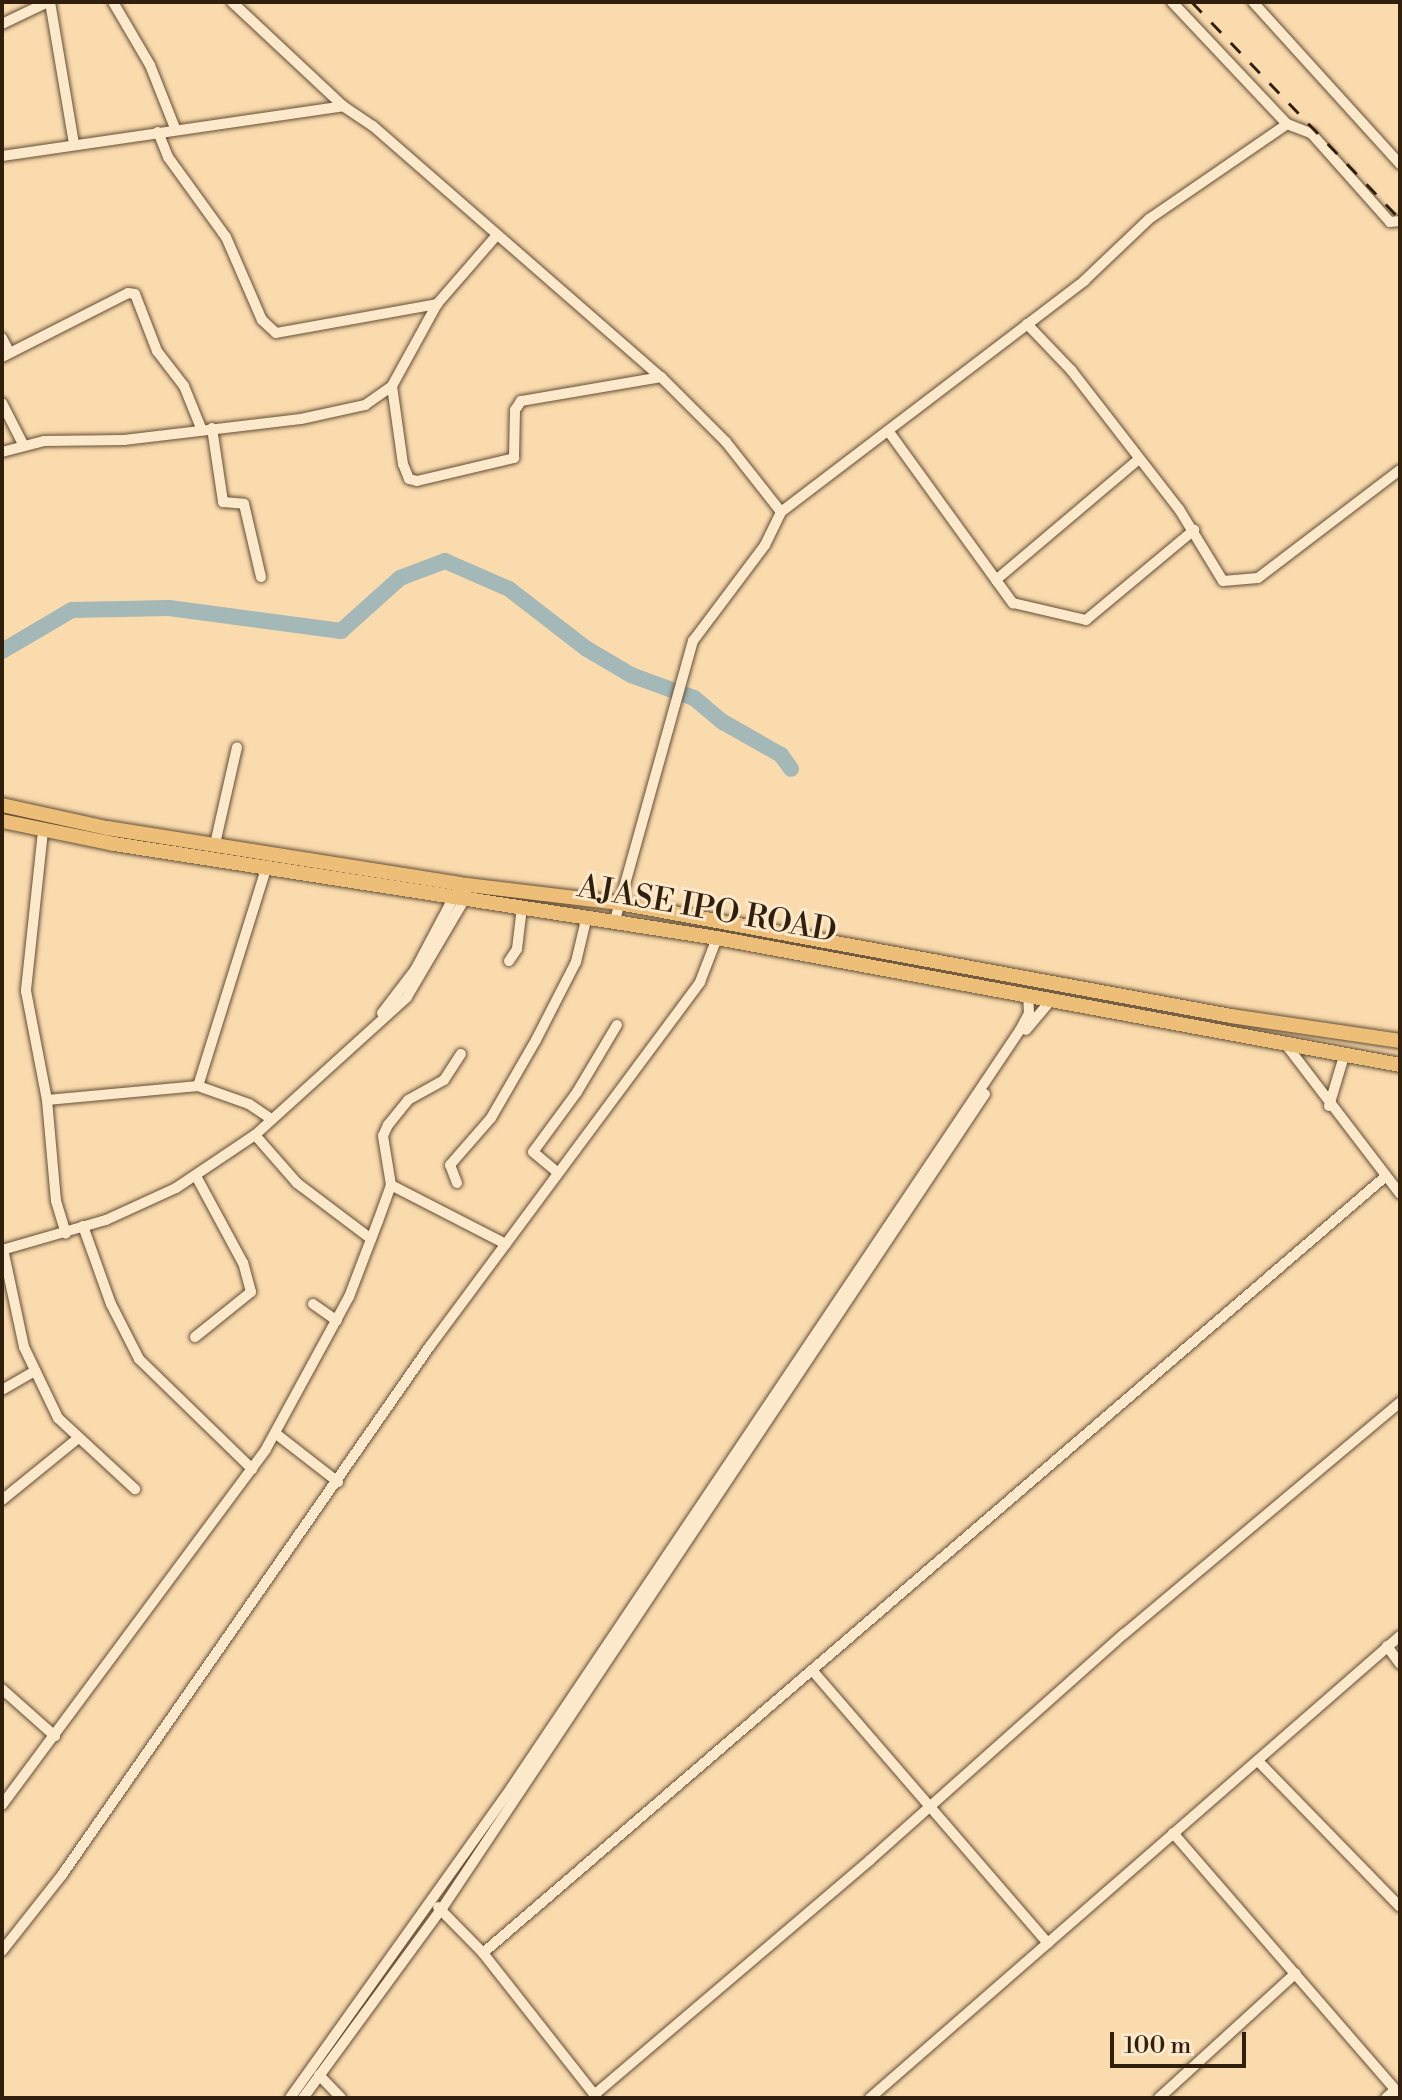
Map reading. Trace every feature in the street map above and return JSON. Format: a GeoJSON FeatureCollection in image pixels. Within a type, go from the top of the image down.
{"type":"FeatureCollection","features":[{"type":"Feature","properties":{"kind":"highway","name":"AJASE IPO ROAD"},"geometry":{"type":"LineString","coordinates":[[2,805],[107,828],[215,844],[462,891],[522,907],[717,938],[1400,1065]]}},
{"type":"Feature","properties":{"kind":"highway","name":"AJASE IPO ROAD"},"geometry":{"type":"LineString","coordinates":[[2,821],[43,831],[267,866],[462,891],[619,903],[1231,1016],[1400,1041]]}},
{"type":"Feature","properties":{"kind":"street"},"geometry":{"type":"LineString","coordinates":[[2,24],[49,2],[74,144]]}},
{"type":"Feature","properties":{"kind":"street"},"geometry":{"type":"LineString","coordinates":[[113,2],[150,65],[175,128]]}},
{"type":"Feature","properties":{"kind":"street"},"geometry":{"type":"LineString","coordinates":[[232,2],[343,106],[661,377],[726,442],[781,512]]}},
{"type":"Feature","properties":{"kind":"street"},"geometry":{"type":"LineString","coordinates":[[1172,2],[1287,124],[1311,133],[1395,222],[1400,233]]}},
{"type":"Feature","properties":{"kind":"street"},"geometry":{"type":"LineString","coordinates":[[1253,2],[1400,164]]}},
{"type":"Feature","properties":{"kind":"street"},"geometry":{"type":"LineString","coordinates":[[2,156],[175,128],[343,106]]}},
{"type":"Feature","properties":{"kind":"street"},"geometry":{"type":"LineString","coordinates":[[615,920],[673,700],[693,641],[765,545],[781,512],[1085,280],[1149,219],[1287,124]]}},
{"type":"Feature","properties":{"kind":"street"},"geometry":{"type":"LineString","coordinates":[[158,132],[168,157],[226,237],[262,320],[276,333],[437,304]]}},
{"type":"Feature","properties":{"kind":"street"},"geometry":{"type":"LineString","coordinates":[[2,452],[23,444],[124,440],[301,419],[365,405],[392,386],[437,304],[497,235]]}},
{"type":"Feature","properties":{"kind":"street"},"geometry":{"type":"LineString","coordinates":[[2,338],[5,354],[128,293],[135,294],[157,351],[184,386],[206,428],[223,502],[244,504],[261,577]]}},
{"type":"Feature","properties":{"kind":"street"},"geometry":{"type":"LineString","coordinates":[[1027,324],[1071,370],[1194,530],[1216,576],[1228,582],[1258,578],[1400,470]]}},
{"type":"Feature","properties":{"kind":"street"},"geometry":{"type":"LineString","coordinates":[[392,386],[403,464],[409,479],[417,481],[514,458],[515,410],[521,401],[661,377]]}},
{"type":"Feature","properties":{"kind":"street"},"geometry":{"type":"LineString","coordinates":[[2,403],[23,444]]}},
{"type":"Feature","properties":{"kind":"street"},"geometry":{"type":"LineString","coordinates":[[889,432],[1013,603],[1086,620],[1194,530]]}},
{"type":"Feature","properties":{"kind":"street"},"geometry":{"type":"LineString","coordinates":[[996,580],[1139,459]]}},
{"type":"Feature","properties":{"kind":"street"},"geometry":{"type":"LineString","coordinates":[[215,844],[237,747]]}},
{"type":"Feature","properties":{"kind":"street"},"geometry":{"type":"LineString","coordinates":[[43,831],[26,991],[47,1100],[56,1201],[66,1233]]}},
{"type":"Feature","properties":{"kind":"street"},"geometry":{"type":"LineString","coordinates":[[198,1086],[267,866]]}},
{"type":"Feature","properties":{"kind":"street"},"geometry":{"type":"LineString","coordinates":[[135,1489],[77,1439],[58,1418],[33,1372],[3,1250],[66,1233],[196,1176],[255,1135],[358,1042],[415,970],[462,891]]}},
{"type":"Feature","properties":{"kind":"street"},"geometry":{"type":"LineString","coordinates":[[509,961],[520,935],[522,907]]}},
{"type":"Feature","properties":{"kind":"street"},"geometry":{"type":"LineString","coordinates":[[457,1183],[450,1165],[491,1118],[536,1040],[576,962],[587,916]]}},
{"type":"Feature","properties":{"kind":"street"},"geometry":{"type":"LineString","coordinates":[[2,1951],[62,1875],[226,1634],[338,1482],[557,1172],[700,982],[717,938]]}},
{"type":"Feature","properties":{"kind":"street"},"geometry":{"type":"LineString","coordinates":[[290,2098],[428,1908],[1020,1030],[1029,1013],[1028,994]]}},
{"type":"Feature","properties":{"kind":"street"},"geometry":{"type":"LineString","coordinates":[[303,2098],[443,1907],[1031,1023],[1052,999]]}},
{"type":"Feature","properties":{"kind":"street"},"geometry":{"type":"LineString","coordinates":[[557,1172],[533,1152],[583,1084],[617,1025]]}},
{"type":"Feature","properties":{"kind":"street"},"geometry":{"type":"LineString","coordinates":[[1287,1046],[1329,1106],[1400,1194]]}},
{"type":"Feature","properties":{"kind":"street"},"geometry":{"type":"LineString","coordinates":[[2,1805],[252,1469],[275,1433],[337,1321],[391,1185],[383,1136],[388,1125],[408,1100],[444,1080],[461,1054]]}},
{"type":"Feature","properties":{"kind":"street"},"geometry":{"type":"LineString","coordinates":[[1329,1106],[1344,1056]]}},
{"type":"Feature","properties":{"kind":"street"},"geometry":{"type":"LineString","coordinates":[[47,1100],[198,1086],[249,1104],[271,1119]]}},
{"type":"Feature","properties":{"kind":"street"},"geometry":{"type":"LineString","coordinates":[[255,1135],[297,1183],[371,1239]]}},
{"type":"Feature","properties":{"kind":"street"},"geometry":{"type":"LineString","coordinates":[[195,1337],[251,1292],[243,1263],[196,1176]]}},
{"type":"Feature","properties":{"kind":"street"},"geometry":{"type":"LineString","coordinates":[[483,1953],[1385,1177]]}},
{"type":"Feature","properties":{"kind":"street"},"geometry":{"type":"LineString","coordinates":[[391,1185],[506,1244]]}},
{"type":"Feature","properties":{"kind":"street"},"geometry":{"type":"LineString","coordinates":[[83,1226],[111,1304],[139,1359],[252,1469]]}},
{"type":"Feature","properties":{"kind":"street"},"geometry":{"type":"LineString","coordinates":[[313,1304],[337,1321]]}},
{"type":"Feature","properties":{"kind":"street"},"geometry":{"type":"LineString","coordinates":[[2,1390],[33,1372]]}},
{"type":"Feature","properties":{"kind":"street"},"geometry":{"type":"LineString","coordinates":[[443,1907],[596,2096],[1400,1402]]}},
{"type":"Feature","properties":{"kind":"street"},"geometry":{"type":"LineString","coordinates":[[275,1433],[338,1482]]}},
{"type":"Feature","properties":{"kind":"street"},"geometry":{"type":"LineString","coordinates":[[2,1500],[77,1439]]}},
{"type":"Feature","properties":{"kind":"street"},"geometry":{"type":"LineString","coordinates":[[870,2098],[1400,1636]]}},
{"type":"Feature","properties":{"kind":"street"},"geometry":{"type":"LineString","coordinates":[[1387,1646],[1400,1664]]}},
{"type":"Feature","properties":{"kind":"street"},"geometry":{"type":"LineString","coordinates":[[812,1670],[1048,1943]]}},
{"type":"Feature","properties":{"kind":"street"},"geometry":{"type":"LineString","coordinates":[[2,1689],[55,1736]]}},
{"type":"Feature","properties":{"kind":"street"},"geometry":{"type":"LineString","coordinates":[[1259,1762],[1400,1907]]}},
{"type":"Feature","properties":{"kind":"street"},"geometry":{"type":"LineString","coordinates":[[1173,1833],[1398,2092],[1386,2098]]}},
{"type":"Feature","properties":{"kind":"street"},"geometry":{"type":"LineString","coordinates":[[428,1908],[443,1907]]}},
{"type":"Feature","properties":{"kind":"street"},"geometry":{"type":"LineString","coordinates":[[1159,2098],[1296,1973]]}},
{"type":"Feature","properties":{"kind":"street"},"geometry":{"type":"LineString","coordinates":[[319,2075],[341,2098]]}},
{"type":"Feature","properties":{"kind":"waterway"},"geometry":{"type":"LineString","coordinates":[[2,651],[72,610],[169,608],[341,631],[400,578],[445,561],[509,589],[587,649],[631,675],[694,698],[723,722],[781,755],[791,769]]}},
{"type":"Feature","properties":{"kind":"railway"},"geometry":{"type":"LineString","coordinates":[[1192,2],[1400,219]]}}]}
